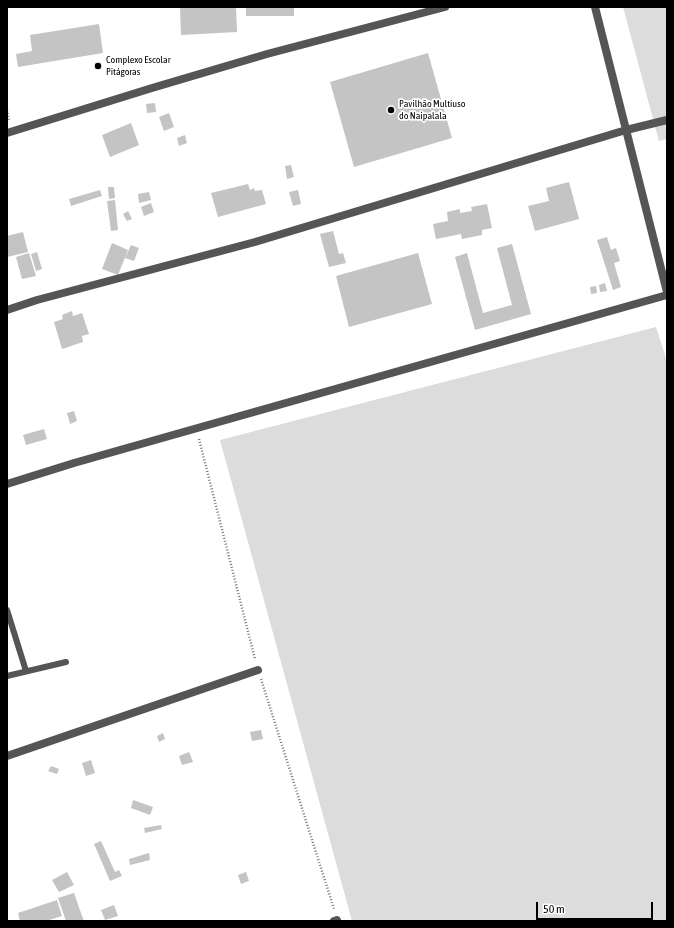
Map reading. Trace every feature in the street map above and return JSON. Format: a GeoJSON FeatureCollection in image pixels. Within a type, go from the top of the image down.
{"type":"FeatureCollection","features":[{"type":"Feature","properties":{"kind":"street"},"geometry":{"type":"LineString","coordinates":[[7,133],[267,54],[445,7]]}},
{"type":"Feature","properties":{"kind":"street"},"geometry":{"type":"LineString","coordinates":[[596,7],[667,292]]}},
{"type":"Feature","properties":{"kind":"street"},"geometry":{"type":"LineString","coordinates":[[7,310],[37,300],[255,242],[626,130],[667,120]]}},
{"type":"Feature","properties":{"kind":"street"},"geometry":{"type":"LineString","coordinates":[[7,484],[74,463],[667,296]]}},
{"type":"Feature","properties":{"kind":"street"},"geometry":{"type":"LineString","coordinates":[[7,756],[258,670]]}},
{"type":"Feature","properties":{"kind":"lane"},"geometry":{"type":"LineString","coordinates":[[7,610],[26,671]]}},
{"type":"Feature","properties":{"kind":"lane"},"geometry":{"type":"LineString","coordinates":[[7,676],[66,662]]}},
{"type":"Feature","properties":{"kind":"shaded area"},"geometry":{"type":"Polygon","coordinates":[[[623,7],[667,7],[667,139],[659,141],[623,7]]]}},
{"type":"Feature","properties":{"kind":"shaded area"},"geometry":{"type":"Polygon","coordinates":[[[656,327],[667,361],[667,921],[352,921],[220,440],[656,327]]]}},
{"type":"Feature","properties":{"kind":"building"},"geometry":{"type":"Polygon","coordinates":[[[180,7],[236,7],[237,32],[181,35],[180,7]]]}},
{"type":"Feature","properties":{"kind":"building"},"geometry":{"type":"Polygon","coordinates":[[[246,7],[294,7],[294,16],[246,16],[246,7]]]}},
{"type":"Feature","properties":{"kind":"building"},"geometry":{"type":"Polygon","coordinates":[[[99,24],[103,53],[18,67],[16,54],[32,51],[30,35],[99,24]]]}},
{"type":"Feature","properties":{"kind":"building","name":"Pavilhão Multiuso do Naipalala"},"geometry":{"type":"Polygon","coordinates":[[[428,53],[452,138],[354,167],[330,82],[428,53]]]}},
{"type":"Feature","properties":{"kind":"building"},"geometry":{"type":"Polygon","coordinates":[[[155,103],[156,112],[147,113],[146,104],[155,103]]]}},
{"type":"Feature","properties":{"kind":"building"},"geometry":{"type":"Polygon","coordinates":[[[169,113],[174,127],[164,131],[159,117],[169,113]]]}},
{"type":"Feature","properties":{"kind":"building"},"geometry":{"type":"Polygon","coordinates":[[[131,123],[139,145],[110,157],[102,135],[131,123]]]}},
{"type":"Feature","properties":{"kind":"building"},"geometry":{"type":"Polygon","coordinates":[[[185,135],[187,143],[179,146],[177,138],[185,135]]]}},
{"type":"Feature","properties":{"kind":"building"},"geometry":{"type":"Polygon","coordinates":[[[291,165],[294,177],[287,179],[285,166],[291,165]]]}},
{"type":"Feature","properties":{"kind":"building"},"geometry":{"type":"Polygon","coordinates":[[[569,182],[579,219],[535,231],[528,206],[549,201],[546,188],[569,182]]]}},
{"type":"Feature","properties":{"kind":"building"},"geometry":{"type":"Polygon","coordinates":[[[248,184],[250,190],[254,188],[255,191],[262,190],[266,204],[218,217],[211,193],[248,184]]]}},
{"type":"Feature","properties":{"kind":"building"},"geometry":{"type":"Polygon","coordinates":[[[108,187],[114,187],[115,198],[109,199],[108,187]]]}},
{"type":"Feature","properties":{"kind":"building"},"geometry":{"type":"Polygon","coordinates":[[[100,190],[102,196],[71,206],[69,199],[100,190]]]}},
{"type":"Feature","properties":{"kind":"building"},"geometry":{"type":"Polygon","coordinates":[[[298,190],[301,204],[293,206],[289,192],[298,190]]]}},
{"type":"Feature","properties":{"kind":"building"},"geometry":{"type":"Polygon","coordinates":[[[149,192],[151,200],[139,203],[138,194],[149,192]]]}},
{"type":"Feature","properties":{"kind":"building"},"geometry":{"type":"Polygon","coordinates":[[[115,200],[118,230],[111,231],[107,201],[115,200]]]}},
{"type":"Feature","properties":{"kind":"building"},"geometry":{"type":"Polygon","coordinates":[[[151,203],[154,212],[144,216],[141,207],[151,203]]]}},
{"type":"Feature","properties":{"kind":"building"},"geometry":{"type":"Polygon","coordinates":[[[487,204],[492,228],[482,230],[482,235],[462,239],[461,234],[436,239],[433,224],[448,221],[447,212],[460,209],[460,213],[472,211],[471,207],[487,204]]]}},
{"type":"Feature","properties":{"kind":"building"},"geometry":{"type":"Polygon","coordinates":[[[128,211],[132,219],[127,221],[123,214],[128,211]]]}},
{"type":"Feature","properties":{"kind":"building"},"geometry":{"type":"Polygon","coordinates":[[[333,231],[339,254],[343,253],[346,263],[329,267],[320,234],[333,231]]]}},
{"type":"Feature","properties":{"kind":"building"},"geometry":{"type":"Polygon","coordinates":[[[23,232],[28,252],[7,257],[7,236],[23,232]]]}},
{"type":"Feature","properties":{"kind":"building"},"geometry":{"type":"Polygon","coordinates":[[[607,237],[611,250],[616,248],[620,261],[614,263],[621,287],[613,290],[597,240],[607,237]]]}},
{"type":"Feature","properties":{"kind":"building"},"geometry":{"type":"Polygon","coordinates":[[[112,243],[128,250],[118,275],[102,269],[112,243]]]}},
{"type":"Feature","properties":{"kind":"building"},"geometry":{"type":"Polygon","coordinates":[[[512,244],[531,314],[475,330],[455,257],[467,253],[483,313],[512,305],[497,248],[512,244]]]}},
{"type":"Feature","properties":{"kind":"building"},"geometry":{"type":"Polygon","coordinates":[[[131,245],[139,248],[134,261],[125,258],[131,245]]]}},
{"type":"Feature","properties":{"kind":"building"},"geometry":{"type":"Polygon","coordinates":[[[37,252],[42,269],[36,271],[31,254],[37,252]]]}},
{"type":"Feature","properties":{"kind":"building"},"geometry":{"type":"Polygon","coordinates":[[[29,253],[36,276],[22,279],[16,257],[29,253]]]}},
{"type":"Feature","properties":{"kind":"building"},"geometry":{"type":"Polygon","coordinates":[[[418,253],[432,304],[349,327],[336,276],[418,253]]]}},
{"type":"Feature","properties":{"kind":"building"},"geometry":{"type":"Polygon","coordinates":[[[605,283],[607,291],[600,292],[599,285],[605,283]]]}},
{"type":"Feature","properties":{"kind":"building"},"geometry":{"type":"Polygon","coordinates":[[[596,286],[597,293],[591,294],[590,287],[596,286]]]}},
{"type":"Feature","properties":{"kind":"building"},"geometry":{"type":"Polygon","coordinates":[[[72,311],[73,316],[82,313],[89,334],[82,336],[83,342],[62,349],[54,322],[63,319],[62,315],[72,311]]]}},
{"type":"Feature","properties":{"kind":"building"},"geometry":{"type":"Polygon","coordinates":[[[74,411],[77,421],[70,424],[67,413],[74,411]]]}},
{"type":"Feature","properties":{"kind":"building"},"geometry":{"type":"Polygon","coordinates":[[[44,429],[47,439],[26,445],[23,435],[44,429]]]}},
{"type":"Feature","properties":{"kind":"building"},"geometry":{"type":"Polygon","coordinates":[[[261,730],[263,739],[252,741],[250,732],[261,730]]]}},
{"type":"Feature","properties":{"kind":"building"},"geometry":{"type":"Polygon","coordinates":[[[163,733],[165,739],[159,742],[157,736],[163,733]]]}},
{"type":"Feature","properties":{"kind":"building"},"geometry":{"type":"Polygon","coordinates":[[[189,752],[193,762],[182,765],[179,756],[189,752]]]}},
{"type":"Feature","properties":{"kind":"building"},"geometry":{"type":"Polygon","coordinates":[[[91,760],[95,773],[86,776],[82,763],[91,760]]]}},
{"type":"Feature","properties":{"kind":"building"},"geometry":{"type":"Polygon","coordinates":[[[51,766],[59,769],[57,774],[48,771],[51,766]]]}},
{"type":"Feature","properties":{"kind":"building"},"geometry":{"type":"Polygon","coordinates":[[[133,800],[153,807],[150,815],[131,808],[133,800]]]}},
{"type":"Feature","properties":{"kind":"building"},"geometry":{"type":"Polygon","coordinates":[[[161,825],[162,829],[145,833],[144,828],[161,825]]]}},
{"type":"Feature","properties":{"kind":"building"},"geometry":{"type":"Polygon","coordinates":[[[101,841],[115,872],[119,870],[122,876],[110,881],[94,844],[101,841]]]}},
{"type":"Feature","properties":{"kind":"building"},"geometry":{"type":"Polygon","coordinates":[[[149,853],[150,860],[130,865],[129,859],[149,853]]]}},
{"type":"Feature","properties":{"kind":"building"},"geometry":{"type":"Polygon","coordinates":[[[67,872],[74,885],[59,892],[52,880],[67,872]]]}},
{"type":"Feature","properties":{"kind":"building"},"geometry":{"type":"Polygon","coordinates":[[[246,872],[249,881],[241,884],[238,875],[246,872]]]}},
{"type":"Feature","properties":{"kind":"building"},"geometry":{"type":"Polygon","coordinates":[[[74,893],[84,921],[66,921],[58,898],[74,893]]]}},
{"type":"Feature","properties":{"kind":"building"},"geometry":{"type":"Polygon","coordinates":[[[57,900],[62,916],[46,921],[20,921],[18,913],[57,900]]]}},
{"type":"Feature","properties":{"kind":"building"},"geometry":{"type":"Polygon","coordinates":[[[114,905],[118,916],[105,920],[101,910],[114,905]]]}},
{"type":"Feature","properties":{"kind":"place","name":"Complexo Escolar Pitágoras"},"geometry":{"type":"Point","coordinates":[98,66]}},
{"type":"Feature","properties":{"kind":"place","name":"Pavilhão Multiuso do Naipalala"},"geometry":{"type":"Point","coordinates":[391,110]}}]}
